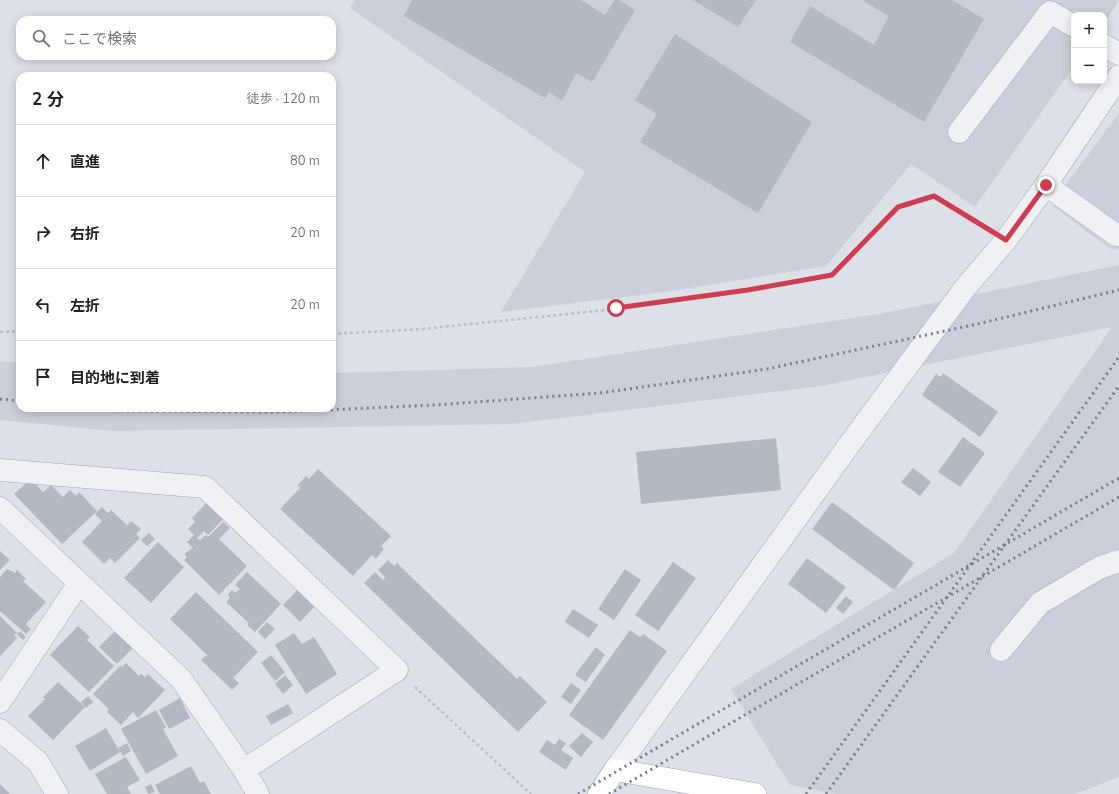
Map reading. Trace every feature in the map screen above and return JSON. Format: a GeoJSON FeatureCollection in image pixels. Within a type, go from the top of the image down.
{"type":"FeatureCollection","features":[{"type":"Feature","properties":{"kind":"main road"},"geometry":{"type":"LineString","coordinates":[[599,794],[615,770],[729,792],[755,794]]}},
{"type":"Feature","properties":{"kind":"street"},"geometry":{"type":"LineString","coordinates":[[959,132],[1050,12],[1071,24]]}},
{"type":"Feature","properties":{"kind":"street"},"geometry":{"type":"LineString","coordinates":[[1107,47],[1119,54]]}},
{"type":"Feature","properties":{"kind":"street"},"geometry":{"type":"LineString","coordinates":[[615,770],[849,445],[965,288],[1006,240],[1046,185],[1119,76]]}},
{"type":"Feature","properties":{"kind":"street"},"geometry":{"type":"LineString","coordinates":[[1046,185],[1116,235],[1119,235]]}},
{"type":"Feature","properties":{"kind":"street"},"geometry":{"type":"LineString","coordinates":[[0,470],[206,487],[397,670],[244,770]]}},
{"type":"Feature","properties":{"kind":"street"},"geometry":{"type":"LineString","coordinates":[[0,508],[181,679],[244,770],[258,794]]}},
{"type":"Feature","properties":{"kind":"street"},"geometry":{"type":"LineString","coordinates":[[1001,650],[1040,603],[1099,568],[1119,561]]}},
{"type":"Feature","properties":{"kind":"street"},"geometry":{"type":"LineString","coordinates":[[0,702],[79,583]]}},
{"type":"Feature","properties":{"kind":"street"},"geometry":{"type":"LineString","coordinates":[[0,730],[38,762],[57,794]]}},
{"type":"Feature","properties":{"kind":"path"},"geometry":{"type":"LineString","coordinates":[[336,334],[422,329],[616,308],[748,290],[832,275],[898,207],[934,196],[1006,240]]}},
{"type":"Feature","properties":{"kind":"path"},"geometry":{"type":"LineString","coordinates":[[0,332],[16,331]]}},
{"type":"Feature","properties":{"kind":"path"},"geometry":{"type":"LineString","coordinates":[[397,670],[531,794]]}},
{"type":"Feature","properties":{"kind":"shaded area"},"geometry":{"type":"Polygon","coordinates":[[[355,0],[1119,0],[1107,19],[1107,12],[1071,12],[1071,70],[975,207],[911,164],[826,266],[665,292],[501,312],[585,172],[350,8],[355,0]]]}},
{"type":"Feature","properties":{"kind":"shaded area"},"geometry":{"type":"Polygon","coordinates":[[[1119,113],[1119,250],[1109,248],[1053,206],[1064,187],[1119,113]]]}},
{"type":"Feature","properties":{"kind":"shaded area"},"geometry":{"type":"Polygon","coordinates":[[[1119,265],[1119,777],[1075,794],[837,794],[790,785],[731,689],[954,553],[1112,327],[821,386],[512,424],[113,431],[0,420],[0,361],[16,363],[16,412],[336,412],[336,373],[532,367],[879,314],[1119,265]]]}},
{"type":"Feature","properties":{"kind":"building"},"geometry":{"type":"Polygon","coordinates":[[[412,0],[581,0],[605,15],[615,0],[619,0],[635,10],[592,82],[576,73],[562,101],[549,92],[545,98],[404,16],[412,0]]]}},
{"type":"Feature","properties":{"kind":"building"},"geometry":{"type":"Polygon","coordinates":[[[693,0],[756,0],[738,27],[693,0]]]}},
{"type":"Feature","properties":{"kind":"building"},"geometry":{"type":"Polygon","coordinates":[[[862,0],[952,0],[984,19],[924,122],[790,42],[810,6],[874,45],[889,16],[862,0]]]}},
{"type":"Feature","properties":{"kind":"building"},"geometry":{"type":"Polygon","coordinates":[[[675,34],[812,122],[758,213],[640,142],[657,114],[635,100],[675,34]]]}},
{"type":"Feature","properties":{"kind":"building"},"geometry":{"type":"Polygon","coordinates":[[[943,373],[998,412],[980,437],[922,395],[936,374],[941,377],[943,373]]]}},
{"type":"Feature","properties":{"kind":"building"},"geometry":{"type":"Polygon","coordinates":[[[963,437],[985,453],[960,487],[938,472],[963,437]]]}},
{"type":"Feature","properties":{"kind":"building"},"geometry":{"type":"Polygon","coordinates":[[[776,438],[781,490],[641,504],[636,452],[776,438]]]}},
{"type":"Feature","properties":{"kind":"building"},"geometry":{"type":"Polygon","coordinates":[[[913,468],[931,482],[920,496],[901,482],[913,468]]]}},
{"type":"Feature","properties":{"kind":"building"},"geometry":{"type":"Polygon","coordinates":[[[318,469],[391,536],[381,546],[384,549],[376,559],[372,555],[353,576],[280,509],[300,488],[298,485],[306,476],[309,479],[318,469]]]}},
{"type":"Feature","properties":{"kind":"building"},"geometry":{"type":"Polygon","coordinates":[[[31,479],[43,492],[51,485],[63,497],[70,490],[76,496],[79,492],[97,511],[62,544],[14,494],[31,479]]]}},
{"type":"Feature","properties":{"kind":"building"},"geometry":{"type":"Polygon","coordinates":[[[208,501],[225,517],[208,535],[204,531],[197,538],[200,540],[206,535],[208,537],[223,522],[230,528],[219,539],[247,566],[219,595],[184,560],[187,557],[184,554],[193,548],[187,542],[194,535],[188,529],[195,522],[192,518],[208,501]]]}},
{"type":"Feature","properties":{"kind":"building"},"geometry":{"type":"Polygon","coordinates":[[[832,502],[914,563],[894,590],[812,529],[832,502]]]}},
{"type":"Feature","properties":{"kind":"building"},"geometry":{"type":"Polygon","coordinates":[[[102,507],[108,513],[111,510],[127,525],[131,521],[141,529],[136,534],[140,538],[115,563],[110,558],[104,564],[82,542],[102,521],[95,514],[102,507]]]}},
{"type":"Feature","properties":{"kind":"building"},"geometry":{"type":"Polygon","coordinates":[[[149,533],[155,539],[147,546],[141,540],[149,533]]]}},
{"type":"Feature","properties":{"kind":"building"},"geometry":{"type":"Polygon","coordinates":[[[158,542],[184,567],[151,603],[124,578],[158,542]]]}},
{"type":"Feature","properties":{"kind":"building"},"geometry":{"type":"Polygon","coordinates":[[[0,551],[10,560],[0,570],[0,551]]]}},
{"type":"Feature","properties":{"kind":"building"},"geometry":{"type":"Polygon","coordinates":[[[807,558],[846,587],[826,613],[788,584],[807,558]]]}},
{"type":"Feature","properties":{"kind":"building"},"geometry":{"type":"Polygon","coordinates":[[[388,560],[394,566],[397,563],[517,679],[520,676],[547,702],[518,732],[364,583],[375,572],[383,580],[385,577],[378,570],[388,560]]]}},
{"type":"Feature","properties":{"kind":"building"},"geometry":{"type":"Polygon","coordinates":[[[673,562],[696,578],[658,631],[635,615],[673,562]]]}},
{"type":"Feature","properties":{"kind":"building"},"geometry":{"type":"Polygon","coordinates":[[[7,569],[15,573],[17,570],[26,579],[23,581],[46,602],[26,624],[31,629],[26,634],[0,611],[0,577],[7,569]]]}},
{"type":"Feature","properties":{"kind":"building"},"geometry":{"type":"Polygon","coordinates":[[[625,569],[641,580],[614,620],[598,609],[625,569]]]}},
{"type":"Feature","properties":{"kind":"building"},"geometry":{"type":"Polygon","coordinates":[[[247,572],[281,604],[255,632],[247,625],[249,623],[226,602],[230,598],[228,595],[232,590],[235,593],[240,589],[235,585],[247,572]]]}},
{"type":"Feature","properties":{"kind":"building"},"geometry":{"type":"Polygon","coordinates":[[[299,588],[316,605],[300,622],[283,605],[299,588]]]}},
{"type":"Feature","properties":{"kind":"building"},"geometry":{"type":"Polygon","coordinates":[[[196,592],[258,652],[233,678],[239,683],[232,690],[201,660],[207,655],[170,619],[196,592]]]}},
{"type":"Feature","properties":{"kind":"building"},"geometry":{"type":"Polygon","coordinates":[[[846,596],[853,602],[843,614],[836,608],[846,596]]]}},
{"type":"Feature","properties":{"kind":"building"},"geometry":{"type":"Polygon","coordinates":[[[573,609],[598,625],[589,638],[565,622],[573,609]]]}},
{"type":"Feature","properties":{"kind":"building"},"geometry":{"type":"Polygon","coordinates":[[[0,616],[17,633],[14,635],[17,638],[0,656],[0,616]]]}},
{"type":"Feature","properties":{"kind":"building"},"geometry":{"type":"Polygon","coordinates":[[[267,622],[275,629],[265,639],[258,632],[267,622]]]}},
{"type":"Feature","properties":{"kind":"building"},"geometry":{"type":"Polygon","coordinates":[[[78,626],[90,637],[87,640],[114,666],[89,692],[50,655],[78,626]]]}},
{"type":"Feature","properties":{"kind":"building"},"geometry":{"type":"Polygon","coordinates":[[[116,630],[134,647],[117,664],[99,647],[116,630]]]}},
{"type":"Feature","properties":{"kind":"building"},"geometry":{"type":"Polygon","coordinates":[[[630,630],[640,637],[643,634],[667,651],[603,740],[569,715],[630,630]]]}},
{"type":"Feature","properties":{"kind":"building"},"geometry":{"type":"Polygon","coordinates":[[[20,631],[26,637],[23,640],[17,634],[20,631]]]}},
{"type":"Feature","properties":{"kind":"building"},"geometry":{"type":"Polygon","coordinates":[[[294,633],[302,644],[314,637],[337,674],[306,694],[275,645],[294,633]]]}},
{"type":"Feature","properties":{"kind":"building"},"geometry":{"type":"Polygon","coordinates":[[[596,647],[605,655],[586,682],[575,675],[596,647]]]}},
{"type":"Feature","properties":{"kind":"building"},"geometry":{"type":"Polygon","coordinates":[[[271,655],[285,672],[275,681],[261,663],[271,655]]]}},
{"type":"Feature","properties":{"kind":"building"},"geometry":{"type":"Polygon","coordinates":[[[126,663],[139,676],[141,674],[145,677],[148,674],[165,690],[138,718],[133,712],[121,725],[107,712],[109,709],[93,694],[121,665],[122,667],[126,663]]]}},
{"type":"Feature","properties":{"kind":"building"},"geometry":{"type":"Polygon","coordinates":[[[285,675],[293,685],[283,694],[275,684],[285,675]]]}},
{"type":"Feature","properties":{"kind":"building"},"geometry":{"type":"Polygon","coordinates":[[[58,682],[85,707],[53,740],[28,716],[45,699],[43,697],[58,682]]]}},
{"type":"Feature","properties":{"kind":"building"},"geometry":{"type":"Polygon","coordinates":[[[571,683],[581,690],[571,704],[561,697],[571,683]]]}},
{"type":"Feature","properties":{"kind":"building"},"geometry":{"type":"Polygon","coordinates":[[[88,696],[93,702],[86,708],[81,702],[88,696]]]}},
{"type":"Feature","properties":{"kind":"building"},"geometry":{"type":"Polygon","coordinates":[[[180,698],[190,718],[169,729],[159,710],[180,698]]]}},
{"type":"Feature","properties":{"kind":"building"},"geometry":{"type":"Polygon","coordinates":[[[288,704],[293,713],[271,725],[266,716],[288,704]]]}},
{"type":"Feature","properties":{"kind":"building"},"geometry":{"type":"Polygon","coordinates":[[[156,710],[166,727],[163,729],[178,756],[146,774],[121,729],[156,710]]]}},
{"type":"Feature","properties":{"kind":"building"},"geometry":{"type":"Polygon","coordinates":[[[106,728],[120,752],[90,771],[75,746],[106,728]]]}},
{"type":"Feature","properties":{"kind":"building"},"geometry":{"type":"Polygon","coordinates":[[[582,733],[593,742],[581,757],[569,746],[582,733]]]}},
{"type":"Feature","properties":{"kind":"building"},"geometry":{"type":"Polygon","coordinates":[[[559,739],[566,743],[561,750],[573,758],[566,770],[539,752],[547,740],[555,745],[559,739]]]}},
{"type":"Feature","properties":{"kind":"building"},"geometry":{"type":"Polygon","coordinates":[[[127,743],[131,751],[123,756],[118,748],[127,743]]]}},
{"type":"Feature","properties":{"kind":"building"},"geometry":{"type":"Polygon","coordinates":[[[126,757],[140,780],[127,787],[131,794],[107,794],[95,774],[126,757]]]}},
{"type":"Feature","properties":{"kind":"building"},"geometry":{"type":"Polygon","coordinates":[[[191,766],[200,783],[204,781],[211,794],[160,794],[155,785],[191,766]]]}},
{"type":"Feature","properties":{"kind":"building"},"geometry":{"type":"Polygon","coordinates":[[[0,784],[10,794],[0,794],[0,784]]]}},
{"type":"Feature","properties":{"kind":"building"},"geometry":{"type":"Polygon","coordinates":[[[151,784],[155,792],[148,794],[145,787],[151,784]]]}},
{"type":"Feature","properties":{"kind":"railway"},"geometry":{"type":"LineString","coordinates":[[336,409],[435,405],[600,393],[767,369],[973,325],[1119,290]]}},
{"type":"Feature","properties":{"kind":"railway"},"geometry":{"type":"LineString","coordinates":[[806,794],[1119,357]]}},
{"type":"Feature","properties":{"kind":"railway"},"geometry":{"type":"LineString","coordinates":[[826,794],[1119,386]]}},
{"type":"Feature","properties":{"kind":"railway"},"geometry":{"type":"LineString","coordinates":[[0,399],[16,401]]}},
{"type":"Feature","properties":{"kind":"railway"},"geometry":{"type":"LineString","coordinates":[[578,794],[1119,478]]}},
{"type":"Feature","properties":{"kind":"railway"},"geometry":{"type":"LineString","coordinates":[[609,794],[1119,497]]}},
{"type":"Feature","properties":{"kind":"route"},"geometry":{"type":"LineString","coordinates":[[616,308],[748,290],[832,275],[898,207],[934,196],[1006,240],[1046,185]]}}]}
